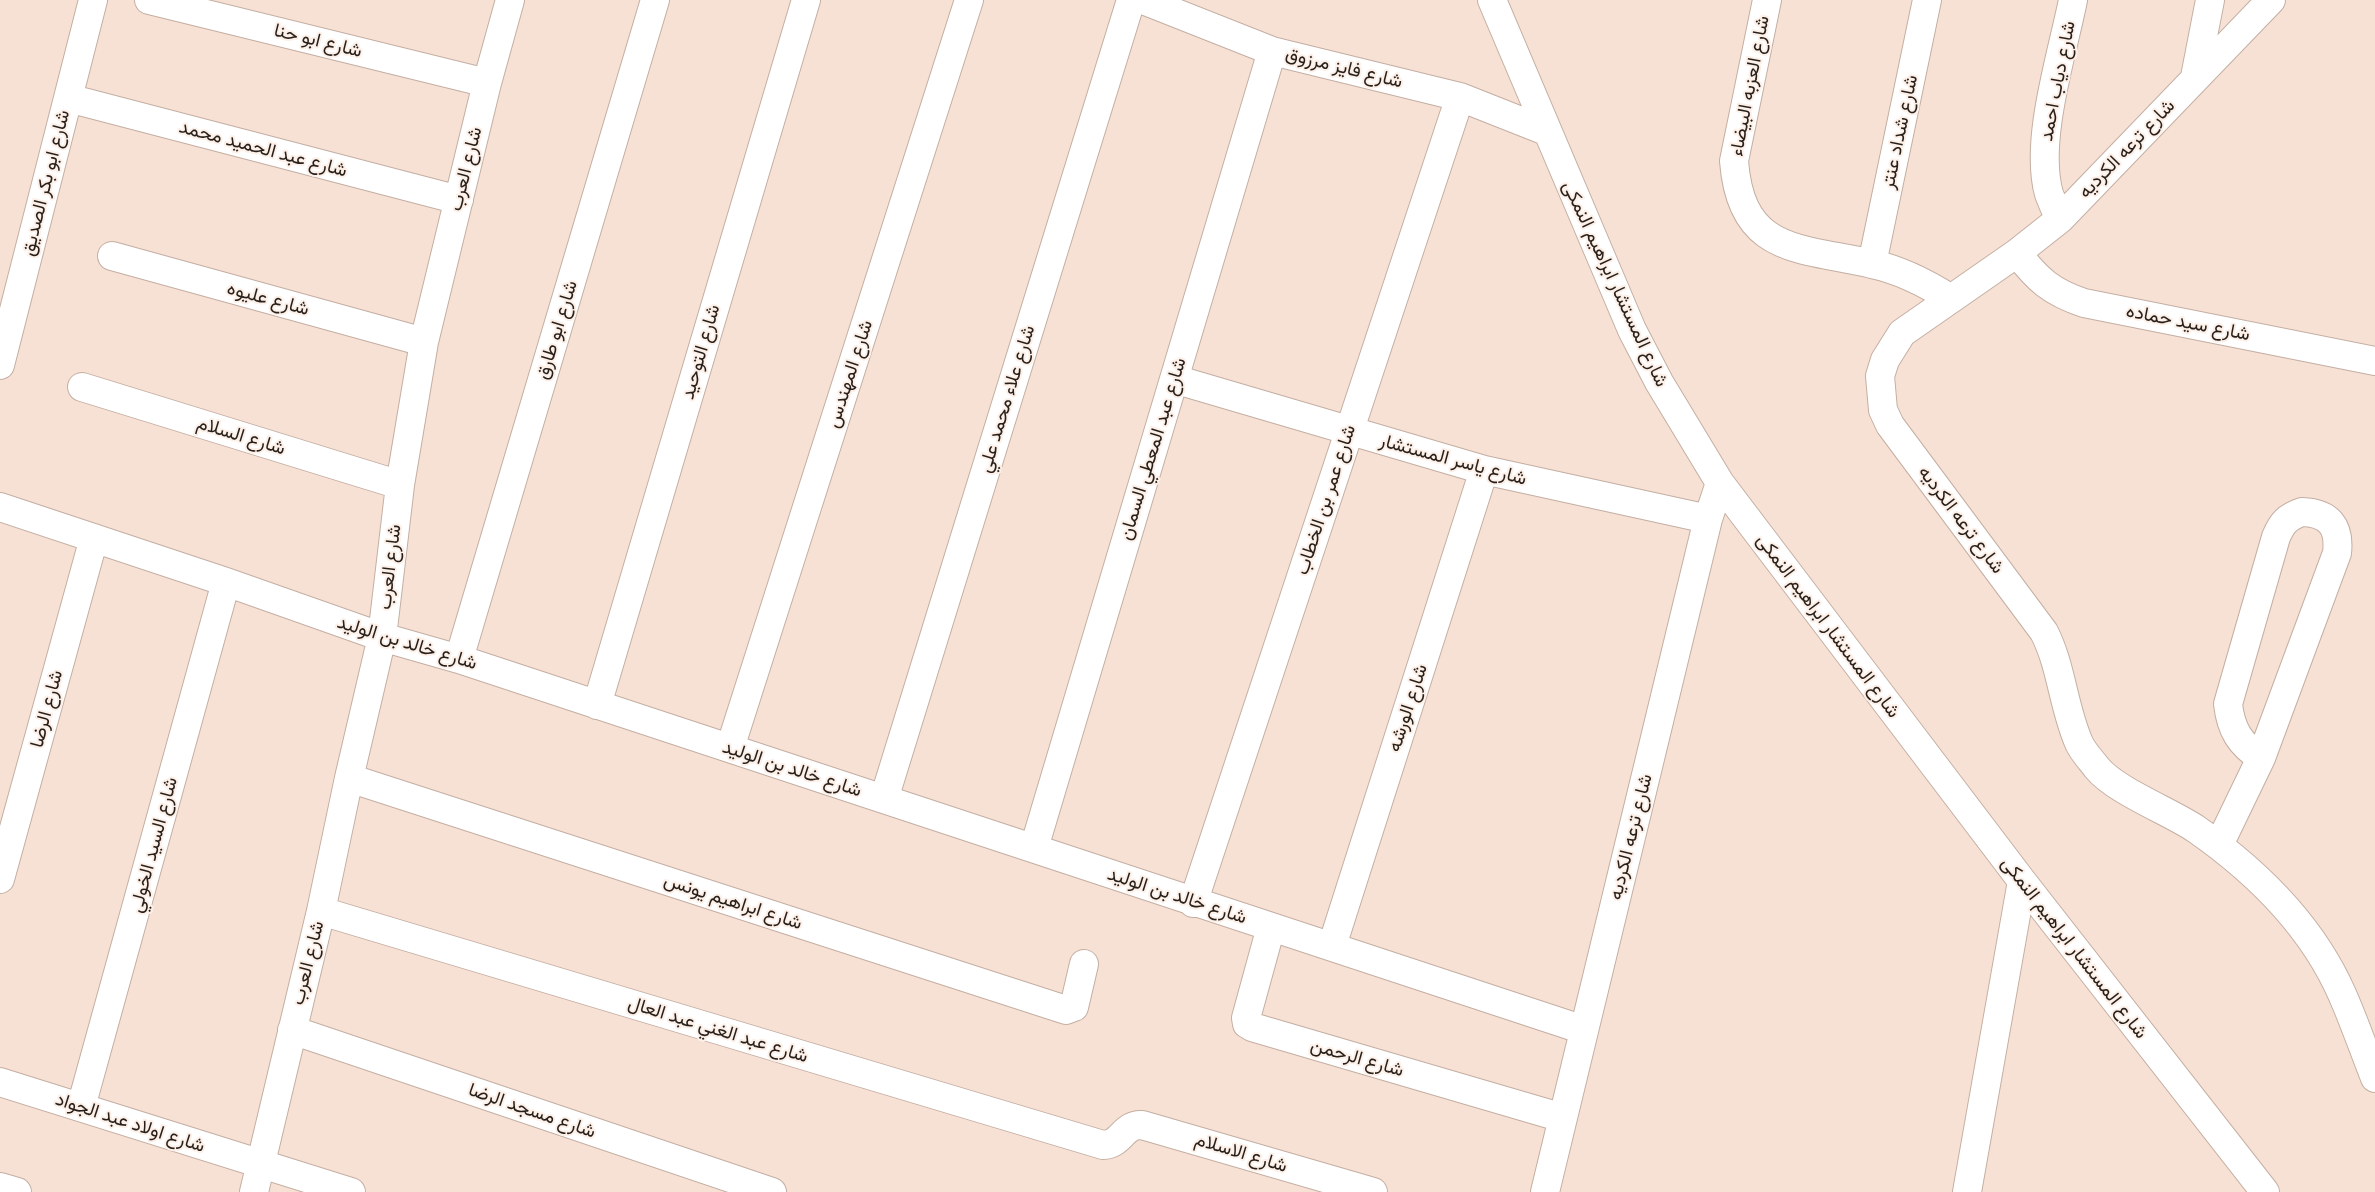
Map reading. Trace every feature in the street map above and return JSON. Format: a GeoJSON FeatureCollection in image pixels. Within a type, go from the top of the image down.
{"type":"FeatureCollection","features":[{"type":"Feature","properties":{"kind":"street","name":"شارع ابو بكر الصديق"},"geometry":{"type":"LineString","coordinates":[[0,365],[93,0]]}},
{"type":"Feature","properties":{"kind":"street","name":"شارع ابو حنا"},"geometry":{"type":"LineString","coordinates":[[150,0],[487,83]]}},
{"type":"Feature","properties":{"kind":"street","name":"شارع العرب"},"geometry":{"type":"LineString","coordinates":[[254,1192],[321,911],[349,778],[382,637],[400,485],[424,342],[487,83],[510,0]]}},
{"type":"Feature","properties":{"kind":"street","name":"شارع ابو طارق"},"geometry":{"type":"LineString","coordinates":[[459,659],[655,0]]}},
{"type":"Feature","properties":{"kind":"street","name":"شارع التوحيد"},"geometry":{"type":"LineString","coordinates":[[597,704],[806,0]]}},
{"type":"Feature","properties":{"kind":"street","name":"شارع المهندس"},"geometry":{"type":"LineString","coordinates":[[730,748],[969,0]]}},
{"type":"Feature","properties":{"kind":"street","name":"شارع علاء محمد علي"},"geometry":{"type":"LineString","coordinates":[[884,799],[1131,0]]}},
{"type":"Feature","properties":{"kind":"street","name":"شارع فايز مرزوق"},"geometry":{"type":"LineString","coordinates":[[1143,0],[1272,50],[1460,97],[1546,131]]}},
{"type":"Feature","properties":{"kind":"street","name":"شارع المستشار ابراهيم النمكى"},"geometry":{"type":"LineString","coordinates":[[1492,0],[1632,330],[1664,391],[1720,483],[2022,881],[2265,1192]]}},
{"type":"Feature","properties":{"kind":"street","name":"شارع العزبه البيضاء"},"geometry":{"type":"LineString","coordinates":[[1768,0],[1734,161],[1736,186],[1745,210],[1760,230],[1781,244],[1805,251],[1872,264],[1913,277],[1951,299]]}},
{"type":"Feature","properties":{"kind":"street","name":"شارع شداد عنتر"},"geometry":{"type":"LineString","coordinates":[[1872,264],[1927,0]]}},
{"type":"Feature","properties":{"kind":"street","name":"شارع دياب احمد"},"geometry":{"type":"LineString","coordinates":[[2060,219],[2049,194],[2044,148],[2073,0]]}},
{"type":"Feature","properties":{"kind":"street"},"geometry":{"type":"LineString","coordinates":[[2195,77],[2210,0]]}},
{"type":"Feature","properties":{"kind":"street","name":"شارع ترعه الكرديه"},"geometry":{"type":"LineString","coordinates":[[2271,0],[2060,219],[2017,254],[1914,322],[1902,333],[1884,360],[1880,376],[1880,393],[1883,410],[1890,425],[2044,632],[2052,649],[2068,716],[2080,745],[2098,770],[2124,789],[2186,823],[2218,845],[2249,870],[2276,897],[2301,927],[2323,959],[2342,993],[2375,1078]]}},
{"type":"Feature","properties":{"kind":"street","name":"شارع عبد المعطي السمان"},"geometry":{"type":"LineString","coordinates":[[1034,848],[1272,50]]}},
{"type":"Feature","properties":{"kind":"street","name":"شارع عمر بن الخطاب"},"geometry":{"type":"LineString","coordinates":[[1193,903],[1460,97]]}},
{"type":"Feature","properties":{"kind":"street","name":"شارع عبد الحميد محمد"},"geometry":{"type":"LineString","coordinates":[[68,98],[458,200]]}},
{"type":"Feature","properties":{"kind":"street","name":"شارع سيد حماده"},"geometry":{"type":"LineString","coordinates":[[2017,254],[2045,285],[2064,296],[2084,303],[2375,361]]}},
{"type":"Feature","properties":{"kind":"street","name":"شارع عليوه"},"geometry":{"type":"LineString","coordinates":[[112,256],[424,342]]}},
{"type":"Feature","properties":{"kind":"street","name":"شارع ياسر المستشار"},"geometry":{"type":"LineString","coordinates":[[1174,379],[1348,432],[1484,470],[1708,518]]}},
{"type":"Feature","properties":{"kind":"street","name":"شارع السلام"},"geometry":{"type":"LineString","coordinates":[[82,387],[400,485]]}},
{"type":"Feature","properties":{"kind":"street","name":"شارع الورشه"},"geometry":{"type":"LineString","coordinates":[[1332,946],[1484,470]]}},
{"type":"Feature","properties":{"kind":"street","name":"شارع ترعه الكرديه"},"geometry":{"type":"LineString","coordinates":[[1545,1192],[1708,518],[1720,483]]}},
{"type":"Feature","properties":{"kind":"street","name":"شارع خالد بن الوليد"},"geometry":{"type":"LineString","coordinates":[[0,508],[226,582],[382,637],[459,659],[597,704],[1034,848],[1193,903],[1332,946],[1584,1030]]}},
{"type":"Feature","properties":{"kind":"street"},"geometry":{"type":"LineString","coordinates":[[2218,845],[2261,758],[2337,553],[2338,541],[2335,528],[2326,518],[2314,513],[2302,512],[2290,516],[2281,525],[2231,688],[2228,704],[2230,721],[2236,736],[2248,749],[2261,758]]}},
{"type":"Feature","properties":{"kind":"street","name":"شارع الرضا"},"geometry":{"type":"LineString","coordinates":[[0,879],[94,538]]}},
{"type":"Feature","properties":{"kind":"street","name":"شارع السيد الخولي"},"geometry":{"type":"LineString","coordinates":[[81,1107],[226,582]]}},
{"type":"Feature","properties":{"kind":"street","name":"شارع ابراهيم يونس"},"geometry":{"type":"LineString","coordinates":[[349,778],[1066,1010],[1074,1006],[1084,964]]}},
{"type":"Feature","properties":{"kind":"street"},"geometry":{"type":"LineString","coordinates":[[1967,1192],[2022,881]]}},
{"type":"Feature","properties":{"kind":"street","name":"شارع عبد الغني عبد العال"},"geometry":{"type":"LineString","coordinates":[[321,911],[1103,1145],[1115,1143]]}},
{"type":"Feature","properties":{"kind":"street","name":"شارع الرحمن"},"geometry":{"type":"LineString","coordinates":[[1271,927],[1246,1018],[1249,1026],[1563,1118]]}},
{"type":"Feature","properties":{"kind":"street","name":"شارع مسجد الرضا"},"geometry":{"type":"LineString","coordinates":[[292,1030],[772,1192]]}},
{"type":"Feature","properties":{"kind":"street","name":"شارع اولاد عبد الجواد"},"geometry":{"type":"LineString","coordinates":[[0,1082],[352,1192]]}},
{"type":"Feature","properties":{"kind":"street","name":"شارع الاسلام"},"geometry":{"type":"LineString","coordinates":[[1115,1143],[1128,1128],[1134,1125],[1142,1125],[1373,1192]]}},
{"type":"Feature","properties":{"kind":"street"},"geometry":{"type":"LineString","coordinates":[[0,1187],[17,1192]]}}]}
